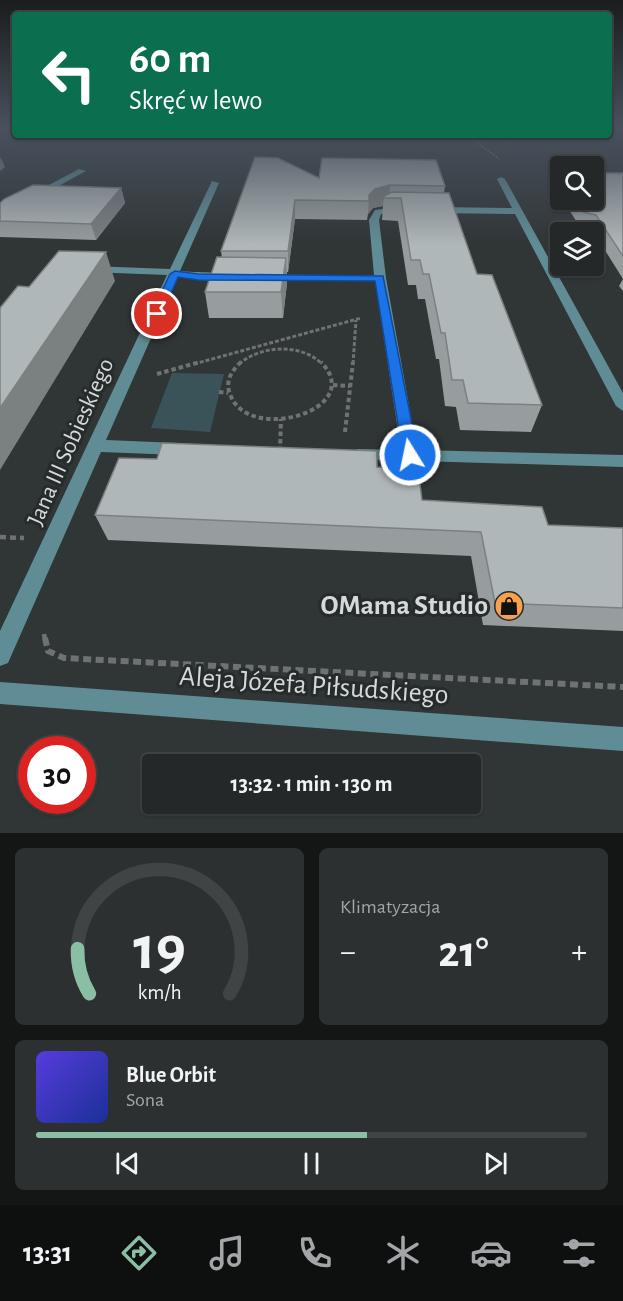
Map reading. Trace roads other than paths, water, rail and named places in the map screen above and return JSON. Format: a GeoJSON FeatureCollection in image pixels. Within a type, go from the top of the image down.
{"type":"FeatureCollection","features":[{"type":"Feature","properties":{"kind":"street"},"geometry":{"type":"LineString","coordinates":[[0,215],[82,171]]}},
{"type":"Feature","properties":{"kind":"street"},"geometry":{"type":"LineString","coordinates":[[501,179],[623,405]]}},
{"type":"Feature","properties":{"kind":"street","name":"Jana III Sobieskiego"},"geometry":{"type":"LineString","coordinates":[[0,655],[98,446],[215,183]]}},
{"type":"Feature","properties":{"kind":"street"},"geometry":{"type":"LineString","coordinates":[[410,455],[380,278],[374,216],[384,210],[518,211]]}},
{"type":"Feature","properties":{"kind":"street"},"geometry":{"type":"LineString","coordinates":[[75,269],[162,271],[198,277],[380,278]]}},
{"type":"Feature","properties":{"kind":"street"},"geometry":{"type":"LineString","coordinates":[[98,446],[200,450]]}},
{"type":"Feature","properties":{"kind":"street"},"geometry":{"type":"LineString","coordinates":[[344,454],[623,461]]}},
{"type":"Feature","properties":{"kind":"street","name":"Aleja Józefa Piłsudskiego"},"geometry":{"type":"LineString","coordinates":[[0,693],[623,739]]}},
{"type":"Feature","properties":{"kind":"place","name":"OMama Studio"},"geometry":{"type":"Point","coordinates":[509,606]}}]}
